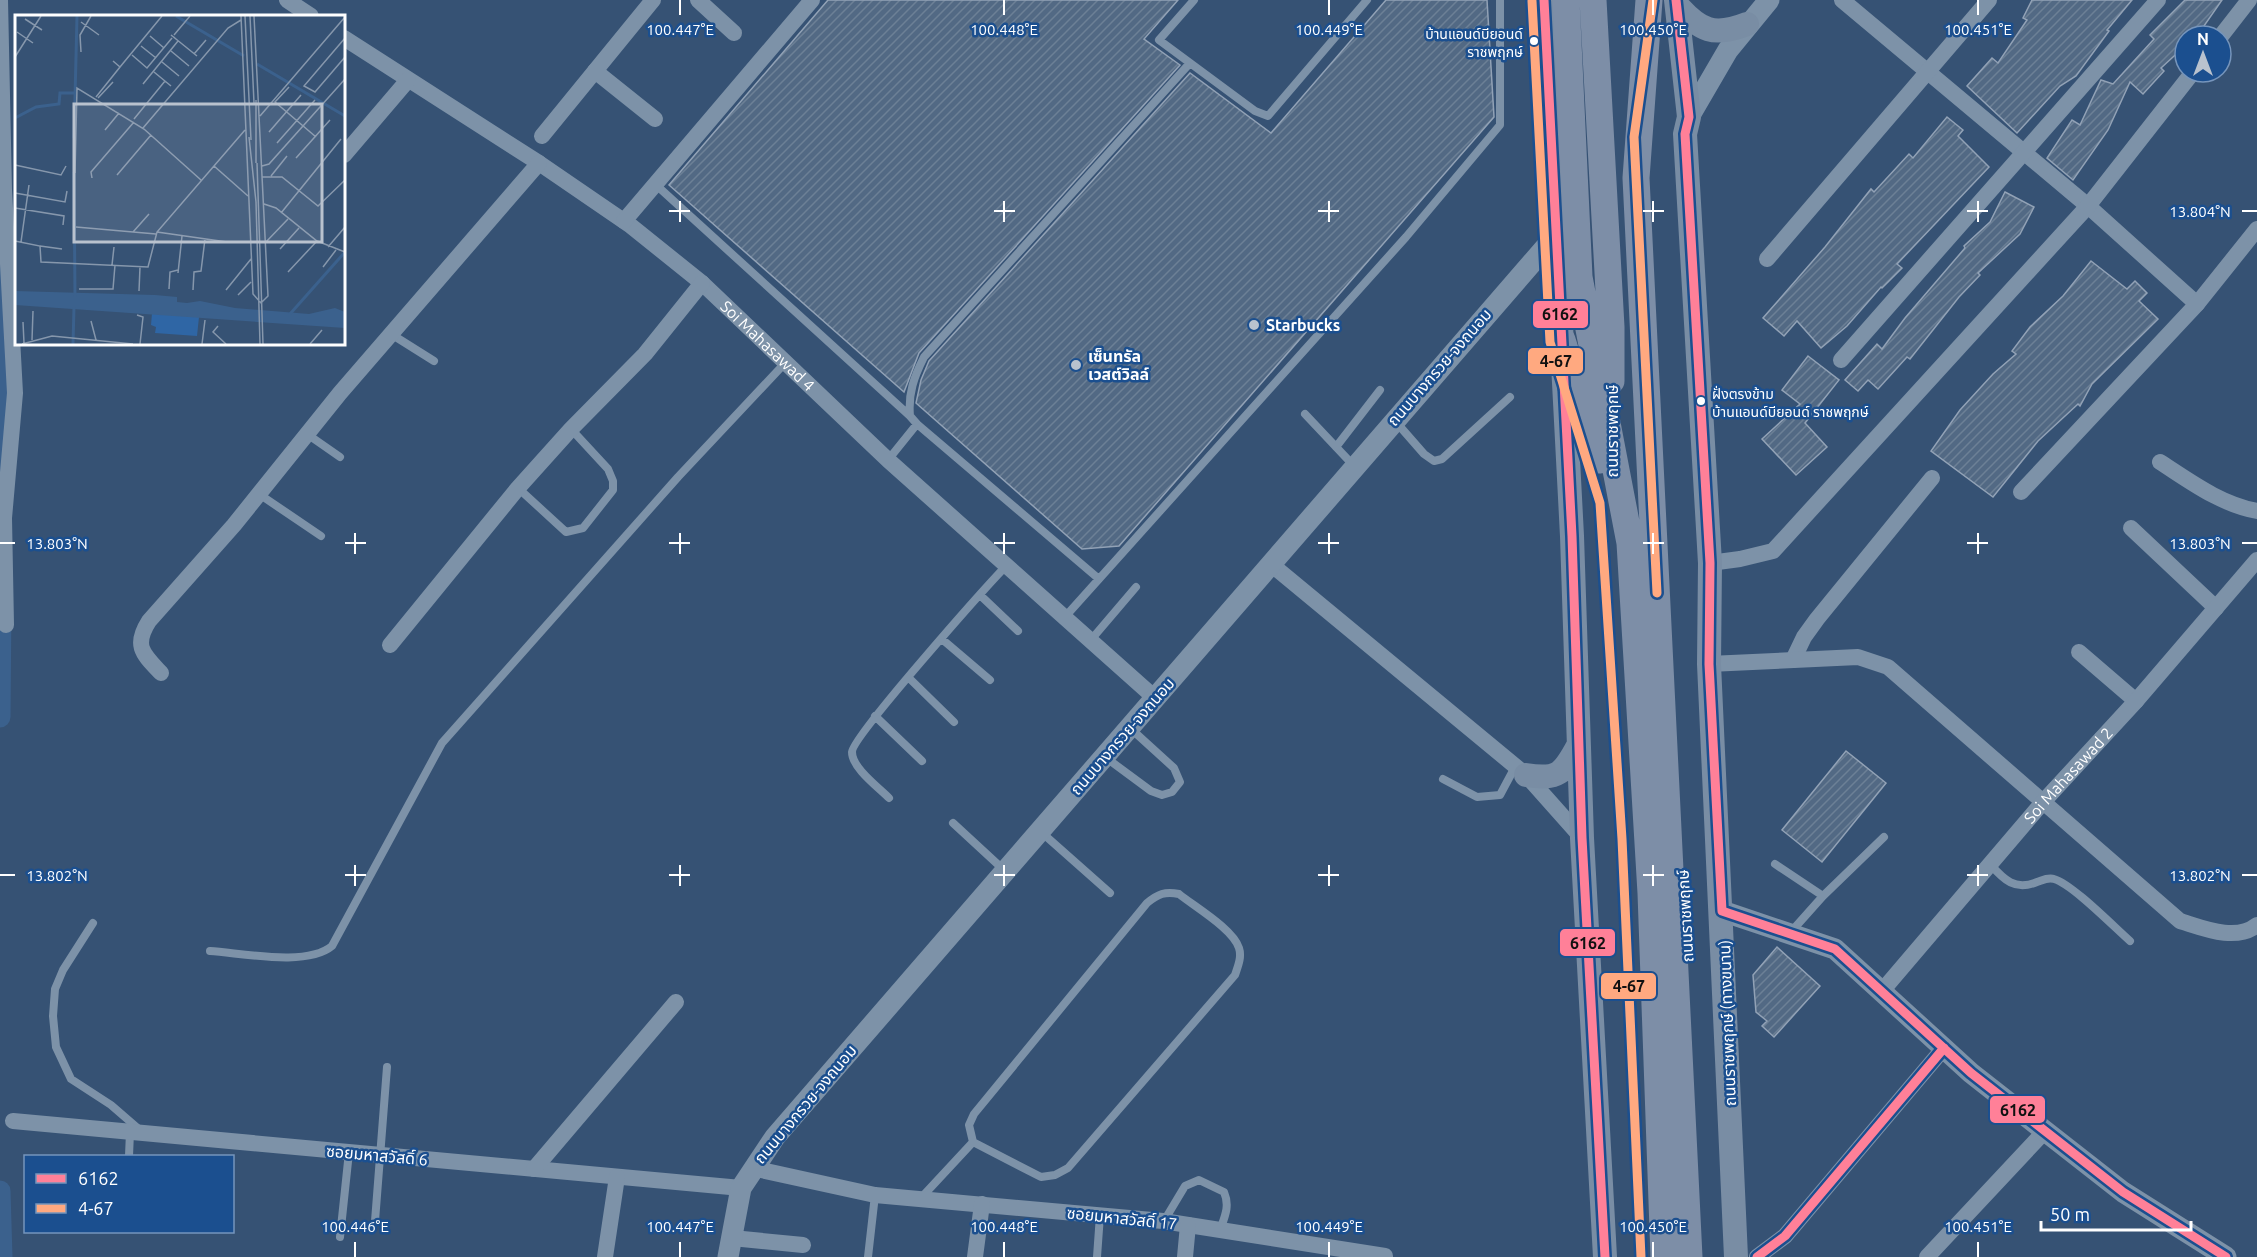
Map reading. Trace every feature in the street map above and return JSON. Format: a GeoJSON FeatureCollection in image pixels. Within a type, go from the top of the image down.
{"type":"FeatureCollection","features":[{"type":"Feature","properties":{"kind":"main road"},"geometry":{"type":"LineString","coordinates":[[1544,0],[1562,340],[1582,838],[1605,1257]]}},
{"type":"Feature","properties":{"kind":"main road"},"geometry":{"type":"LineString","coordinates":[[1566,0],[1579,277],[1630,543],[1651,893],[1664,1257]]}},
{"type":"Feature","properties":{"kind":"main road","name":"ถนนราชพฤกษ์"},"geometry":{"type":"LineString","coordinates":[[1593,0],[1611,327],[1612,501],[1635,862],[1653,1257]]}},
{"type":"Feature","properties":{"kind":"main road","name":"ถนนราชพฤกษ์"},"geometry":{"type":"LineString","coordinates":[[1638,0],[1701,1257]]}},
{"type":"Feature","properties":{"kind":"main road"},"geometry":{"type":"LineString","coordinates":[[1649,0],[1636,178],[1689,1257]]}},
{"type":"Feature","properties":{"kind":"main road"},"geometry":{"type":"LineString","coordinates":[[1646,136],[1673,2]]}},
{"type":"Feature","properties":{"kind":"main road"},"geometry":{"type":"LineString","coordinates":[[1673,2],[1694,25],[1705,29],[1732,30],[1747,24]]}},
{"type":"Feature","properties":{"kind":"main road","name":"ถนนราชพฤกษ์ (ทางขนาน)"},"geometry":{"type":"LineString","coordinates":[[1673,2],[1689,117],[1685,134],[1710,562],[1709,663],[1736,1257]]}},
{"type":"Feature","properties":{"kind":"main road"},"geometry":{"type":"LineString","coordinates":[[1562,340],[1612,501]]}},
{"type":"Feature","properties":{"kind":"main road"},"geometry":{"type":"LineString","coordinates":[[1521,771],[1547,778],[1565,770],[1578,746]]}},
{"type":"Feature","properties":{"kind":"street"},"geometry":{"type":"LineString","coordinates":[[0,0],[4,190],[15,393],[4,518],[6,625]]}},
{"type":"Feature","properties":{"kind":"street"},"geometry":{"type":"LineString","coordinates":[[286,0],[309,15]]}},
{"type":"Feature","properties":{"kind":"street"},"geometry":{"type":"LineString","coordinates":[[542,136],[653,0]]}},
{"type":"Feature","properties":{"kind":"street"},"geometry":{"type":"LineString","coordinates":[[698,0],[734,33]]}},
{"type":"Feature","properties":{"kind":"street"},"geometry":{"type":"LineString","coordinates":[[624,221],[812,0]]}},
{"type":"Feature","properties":{"kind":"street"},"geometry":{"type":"LineString","coordinates":[[1842,0],[2088,206],[2197,304]]}},
{"type":"Feature","properties":{"kind":"street"},"geometry":{"type":"LineString","coordinates":[[1767,259],[1928,74],[1989,0]]}},
{"type":"Feature","properties":{"kind":"street"},"geometry":{"type":"LineString","coordinates":[[1841,360],[2158,0]]}},
{"type":"Feature","properties":{"kind":"street"},"geometry":{"type":"LineString","coordinates":[[2230,24],[2249,0]]}},
{"type":"Feature","properties":{"kind":"street"},"geometry":{"type":"LineString","coordinates":[[1689,117],[1728,50],[1767,1]]}},
{"type":"Feature","properties":{"kind":"street","name":"Soi Mahasawad 4"},"geometry":{"type":"LineString","coordinates":[[345,39],[539,163],[624,221],[702,283],[888,460],[1155,698]]}},
{"type":"Feature","properties":{"kind":"street"},"geometry":{"type":"LineString","coordinates":[[595,71],[655,119]]}},
{"type":"Feature","properties":{"kind":"street"},"geometry":{"type":"LineString","coordinates":[[345,154],[408,80]]}},
{"type":"Feature","properties":{"kind":"street"},"geometry":{"type":"LineString","coordinates":[[1710,562],[1740,559],[1773,551],[2088,206],[2184,84]]}},
{"type":"Feature","properties":{"kind":"street"},"geometry":{"type":"LineString","coordinates":[[161,673],[144,655],[141,633],[391,334],[539,163]]}},
{"type":"Feature","properties":{"kind":"street"},"geometry":{"type":"LineString","coordinates":[[2021,492],[2197,304],[2257,229]]}},
{"type":"Feature","properties":{"kind":"street","name":"ถนนบางกรวย-จงถนอม"},"geometry":{"type":"LineString","coordinates":[[730,1247],[741,1188],[752,1168],[775,1137],[1556,235]]}},
{"type":"Feature","properties":{"kind":"street"},"geometry":{"type":"LineString","coordinates":[[390,645],[518,488],[571,429],[645,354],[702,283]]}},
{"type":"Feature","properties":{"kind":"street"},"geometry":{"type":"LineString","coordinates":[[2160,462],[2226,502],[2257,511]]}},
{"type":"Feature","properties":{"kind":"street"},"geometry":{"type":"LineString","coordinates":[[1792,660],[1816,619],[1932,478]]}},
{"type":"Feature","properties":{"kind":"street"},"geometry":{"type":"LineString","coordinates":[[2131,528],[2216,608]]}},
{"type":"Feature","properties":{"kind":"street","name":"Soi Mahasawad 2"},"geometry":{"type":"LineString","coordinates":[[1882,991],[1989,864],[2136,701],[2257,560]]}},
{"type":"Feature","properties":{"kind":"street"},"geometry":{"type":"LineString","coordinates":[[1272,565],[1521,771],[1582,838]]}},
{"type":"Feature","properties":{"kind":"street"},"geometry":{"type":"LineString","coordinates":[[2079,652],[2136,701]]}},
{"type":"Feature","properties":{"kind":"street"},"geometry":{"type":"LineString","coordinates":[[1709,663],[1858,657],[1888,667],[2180,921],[2217,932],[2248,932],[2257,925]]}},
{"type":"Feature","properties":{"kind":"street"},"geometry":{"type":"LineString","coordinates":[[1722,911],[1835,949],[1944,1048],[2045,1131],[2123,1192],[2211,1254]]}},
{"type":"Feature","properties":{"kind":"street"},"geometry":{"type":"LineString","coordinates":[[534,1169],[676,1002]]}},
{"type":"Feature","properties":{"kind":"street"},"geometry":{"type":"LineString","coordinates":[[1757,1257],[1785,1236],[1944,1048]]}},
{"type":"Feature","properties":{"kind":"street","name":"ซอยมหาสวัสดิ์ 6"},"geometry":{"type":"LineString","coordinates":[[13,1121],[741,1188]]}},
{"type":"Feature","properties":{"kind":"street"},"geometry":{"type":"LineString","coordinates":[[1927,1257],[2045,1131]]}},
{"type":"Feature","properties":{"kind":"street","name":"ซอยมหาสวัสดิ์ 17"},"geometry":{"type":"LineString","coordinates":[[752,1168],[875,1196],[1163,1221],[1385,1256]]}},
{"type":"Feature","properties":{"kind":"street"},"geometry":{"type":"LineString","coordinates":[[605,1257],[617,1177]]}},
{"type":"Feature","properties":{"kind":"street"},"geometry":{"type":"LineString","coordinates":[[975,1257],[982,1204]]}},
{"type":"Feature","properties":{"kind":"street"},"geometry":{"type":"LineString","coordinates":[[1185,1257],[1188,1225]]}},
{"type":"Feature","properties":{"kind":"street"},"geometry":{"type":"LineString","coordinates":[[730,1247],[803,1245]]}},
{"type":"Feature","properties":{"kind":"lane"},"geometry":{"type":"LineString","coordinates":[[1194,0],[1159,40],[1256,111],[1268,116],[1367,0]]}},
{"type":"Feature","properties":{"kind":"lane"},"geometry":{"type":"LineString","coordinates":[[1064,618],[1406,237],[1500,125],[1500,0]]}},
{"type":"Feature","properties":{"kind":"lane"},"geometry":{"type":"LineString","coordinates":[[909,416],[911,384],[924,357],[1190,63]]}},
{"type":"Feature","properties":{"kind":"lane"},"geometry":{"type":"LineString","coordinates":[[655,184],[917,424],[1099,579]]}},
{"type":"Feature","properties":{"kind":"lane"},"geometry":{"type":"LineString","coordinates":[[391,334],[434,361]]}},
{"type":"Feature","properties":{"kind":"lane"},"geometry":{"type":"LineString","coordinates":[[210,951],[308,957],[324,952],[332,946],[442,743],[678,477],[786,362]]}},
{"type":"Feature","properties":{"kind":"lane"},"geometry":{"type":"LineString","coordinates":[[1336,447],[1380,390]]}},
{"type":"Feature","properties":{"kind":"lane"},"geometry":{"type":"LineString","coordinates":[[1394,420],[1424,454],[1434,461],[1442,459],[1510,397]]}},
{"type":"Feature","properties":{"kind":"lane"},"geometry":{"type":"LineString","coordinates":[[1305,414],[1354,466]]}},
{"type":"Feature","properties":{"kind":"lane"},"geometry":{"type":"LineString","coordinates":[[888,460],[917,424]]}},
{"type":"Feature","properties":{"kind":"lane"},"geometry":{"type":"LineString","coordinates":[[518,488],[566,532],[583,528],[613,489],[613,481],[608,469],[571,429]]}},
{"type":"Feature","properties":{"kind":"lane"},"geometry":{"type":"LineString","coordinates":[[307,434],[340,457]]}},
{"type":"Feature","properties":{"kind":"lane"},"geometry":{"type":"LineString","coordinates":[[259,494],[321,536]]}},
{"type":"Feature","properties":{"kind":"lane"},"geometry":{"type":"LineString","coordinates":[[889,798],[852,756],[853,747],[875,716],[1006,566]]}},
{"type":"Feature","properties":{"kind":"lane"},"geometry":{"type":"LineString","coordinates":[[1090,641],[1136,587]]}},
{"type":"Feature","properties":{"kind":"lane"},"geometry":{"type":"LineString","coordinates":[[980,595],[1018,631]]}},
{"type":"Feature","properties":{"kind":"lane"},"geometry":{"type":"LineString","coordinates":[[943,640],[990,680]]}},
{"type":"Feature","properties":{"kind":"lane"},"geometry":{"type":"LineString","coordinates":[[909,678],[954,722]]}},
{"type":"Feature","properties":{"kind":"lane"},"geometry":{"type":"LineString","coordinates":[[875,716],[921,761]]}},
{"type":"Feature","properties":{"kind":"lane"},"geometry":{"type":"LineString","coordinates":[[1104,756],[1151,791],[1162,795],[1172,792],[1179,782],[1174,768],[1130,727]]}},
{"type":"Feature","properties":{"kind":"lane"},"geometry":{"type":"LineString","coordinates":[[1443,779],[1477,797],[1500,795],[1521,771]]}},
{"type":"Feature","properties":{"kind":"lane"},"geometry":{"type":"LineString","coordinates":[[953,823],[1005,871]]}},
{"type":"Feature","properties":{"kind":"lane"},"geometry":{"type":"LineString","coordinates":[[1039,831],[1110,893]]}},
{"type":"Feature","properties":{"kind":"lane"},"geometry":{"type":"LineString","coordinates":[[1790,933],[1823,896],[1884,837]]}},
{"type":"Feature","properties":{"kind":"lane"},"geometry":{"type":"LineString","coordinates":[[1775,864],[1823,896]]}},
{"type":"Feature","properties":{"kind":"lane"},"geometry":{"type":"LineString","coordinates":[[1989,864],[2005,881],[2016,886],[2028,886],[2046,878],[2064,883],[2130,941]]}},
{"type":"Feature","properties":{"kind":"lane"},"geometry":{"type":"LineString","coordinates":[[1168,892],[1179,894],[1232,936],[1239,948],[1240,960],[1235,975],[1068,1168],[1055,1175],[1041,1177],[973,1142],[969,1125],[974,1114],[1147,903],[1158,894],[1168,892]]}},
{"type":"Feature","properties":{"kind":"lane"},"geometry":{"type":"LineString","coordinates":[[93,923],[63,970],[55,989],[53,1016],[56,1047],[71,1079],[111,1104],[137,1133],[129,1155]]}},
{"type":"Feature","properties":{"kind":"lane"},"geometry":{"type":"LineString","coordinates":[[375,1221],[387,1067]]}},
{"type":"Feature","properties":{"kind":"lane"},"geometry":{"type":"LineString","coordinates":[[920,1199],[973,1142]]}},
{"type":"Feature","properties":{"kind":"lane"},"geometry":{"type":"LineString","coordinates":[[340,1237],[349,1152]]}},
{"type":"Feature","properties":{"kind":"lane"},"geometry":{"type":"LineString","coordinates":[[1163,1221],[1185,1185],[1199,1180],[1224,1192],[1228,1207],[1220,1230]]}},
{"type":"Feature","properties":{"kind":"lane"},"geometry":{"type":"LineString","coordinates":[[868,1257],[875,1196]]}},
{"type":"Feature","properties":{"kind":"lane"},"geometry":{"type":"LineString","coordinates":[[1097,1257],[1100,1215]]}},
{"type":"Feature","properties":{"kind":"building"},"geometry":{"type":"Polygon","coordinates":[[[828,0],[1178,0],[1144,39],[1180,65],[919,353],[904,392],[669,185],[828,0]]]}},
{"type":"Feature","properties":{"kind":"building"},"geometry":{"type":"Polygon","coordinates":[[[1386,0],[1487,0],[1494,117],[1119,546],[1082,549],[916,403],[921,380],[929,361],[1190,73],[1271,133],[1386,0]]]}},
{"type":"Feature","properties":{"kind":"building"},"geometry":{"type":"Polygon","coordinates":[[[2032,0],[2132,0],[2107,30],[2109,31],[2076,76],[2060,86],[2017,133],[1967,86],[1992,58],[1998,63],[2027,20],[2023,18],[2032,0]]]}},
{"type":"Feature","properties":{"kind":"building"},"geometry":{"type":"Polygon","coordinates":[[[2185,0],[2222,0],[2205,24],[2173,24],[2173,57],[2161,68],[2164,71],[2143,94],[2130,82],[2108,130],[2073,180],[2047,158],[2072,120],[2080,125],[2101,80],[2113,84],[2154,39],[2150,35],[2185,0]]]}},
{"type":"Feature","properties":{"kind":"building"},"geometry":{"type":"Polygon","coordinates":[[[1947,117],[1963,130],[1958,136],[1989,167],[1897,264],[1902,268],[1881,287],[1847,326],[1821,348],[1797,321],[1784,336],[1763,318],[1825,247],[1871,189],[1874,192],[1909,154],[1913,158],[1947,117]]]}},
{"type":"Feature","properties":{"kind":"building"},"geometry":{"type":"Polygon","coordinates":[[[2005,192],[2034,207],[2020,234],[1978,273],[1980,275],[1959,297],[1910,359],[1907,357],[1878,389],[1868,380],[1858,391],[1845,380],[1877,344],[1882,349],[1905,318],[1965,248],[1964,246],[1990,222],[2005,192]]]}},
{"type":"Feature","properties":{"kind":"building"},"geometry":{"type":"Polygon","coordinates":[[[2091,261],[2127,289],[2135,281],[2147,293],[2139,301],[2158,319],[2092,384],[2080,406],[2078,404],[2038,441],[1993,497],[1931,451],[1960,410],[1993,374],[2016,354],[2012,351],[2030,327],[2063,296],[2091,261]]]}},
{"type":"Feature","properties":{"kind":"building"},"geometry":{"type":"Polygon","coordinates":[[[1808,356],[1839,380],[1805,423],[1827,447],[1796,475],[1762,439],[1800,404],[1782,390],[1808,356]]]}},
{"type":"Feature","properties":{"kind":"building"},"geometry":{"type":"Polygon","coordinates":[[[1846,751],[1886,783],[1822,862],[1782,830],[1846,751]]]}},
{"type":"Feature","properties":{"kind":"building"},"geometry":{"type":"Polygon","coordinates":[[[1777,947],[1820,986],[1774,1037],[1762,1026],[1767,1021],[1756,1012],[1753,975],[1777,947]]]}},
{"type":"Feature","properties":{"kind":"waterway"},"geometry":{"type":"LineString","coordinates":[[0,255],[2,470]]}},
{"type":"Feature","properties":{"kind":"waterway"},"geometry":{"type":"LineString","coordinates":[[0,717],[1,603]]}},
{"type":"Feature","properties":{"kind":"waterway"},"geometry":{"type":"LineString","coordinates":[[0,1191],[2,1257]]}},
{"type":"Feature","properties":{"kind":"transit line","name":"6162"},"geometry":{"type":"LineString","coordinates":[[1544,0],[1572,536],[1582,838],[1605,1257]]}},
{"type":"Feature","properties":{"kind":"transit line","name":"4-67"},"geometry":{"type":"LineString","coordinates":[[1653,0],[1634,137],[1657,593]]}},
{"type":"Feature","properties":{"kind":"transit line","name":"6162"},"geometry":{"type":"LineString","coordinates":[[1676,0],[1689,117],[1685,134],[1710,563],[1709,664],[1722,911],[1835,949],[1971,1073],[2123,1192],[2226,1257]]}},
{"type":"Feature","properties":{"kind":"transit line","name":"4-67"},"geometry":{"type":"LineString","coordinates":[[1532,1],[1550,342],[1600,503],[1622,839],[1641,1257]]}},
{"type":"Feature","properties":{"kind":"transit line","name":"6162"},"geometry":{"type":"LineString","coordinates":[[1757,1257],[1785,1236],[1944,1048]]}},
{"type":"Feature","properties":{"kind":"place","name":"บ้านแอนด์บียอนด์ ราชพฤกษ์"},"geometry":{"type":"Point","coordinates":[1534,41]}},
{"type":"Feature","properties":{"kind":"place","name":"Starbucks"},"geometry":{"type":"Point","coordinates":[1254,325]}},
{"type":"Feature","properties":{"kind":"place","name":"เซ็นทรัล เวสต์วิลล์"},"geometry":{"type":"Point","coordinates":[1076,365]}},
{"type":"Feature","properties":{"kind":"place","name":"ฝั่งตรงข้าม บ้านแอนด์บียอนด์ ราชพฤกษ์"},"geometry":{"type":"Point","coordinates":[1701,401]}}]}
